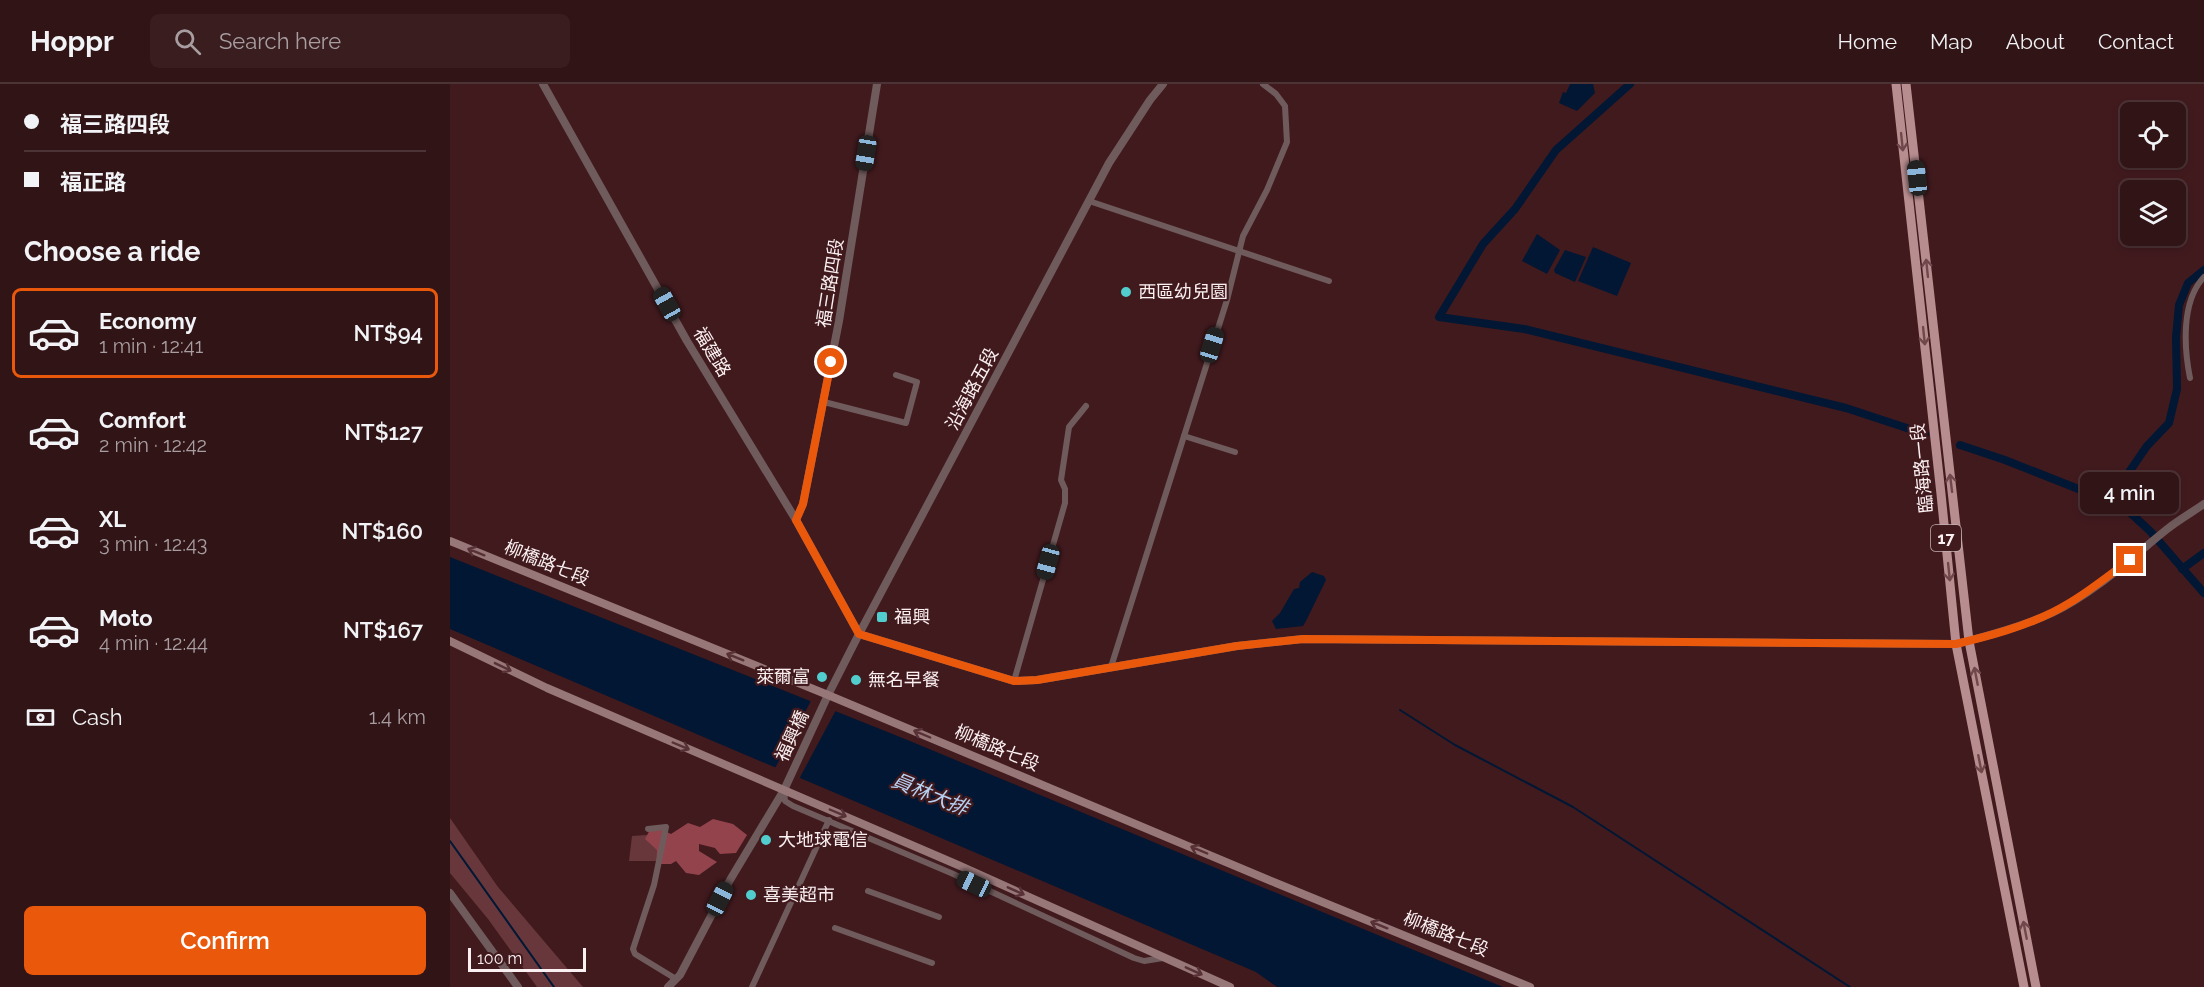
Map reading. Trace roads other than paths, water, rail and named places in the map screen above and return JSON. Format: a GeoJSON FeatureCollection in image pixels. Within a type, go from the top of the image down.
{"type":"FeatureCollection","features":[{"type":"Feature","properties":{"kind":"main road","name":"臨海路一段"},"geometry":{"type":"LineString","coordinates":[[1896,84],[1956,644],[2024,987]]}},
{"type":"Feature","properties":{"kind":"main road","name":"臨海路一段"},"geometry":{"type":"LineString","coordinates":[[1906,84],[1969,641],[2036,987]]}},
{"type":"Feature","properties":{"kind":"main road","name":"柳橋路七段"},"geometry":{"type":"LineString","coordinates":[[450,541],[828,694],[1276,883],[1530,987]]}},
{"type":"Feature","properties":{"kind":"main road"},"geometry":{"type":"LineString","coordinates":[[450,641],[547,688],[958,865],[1230,987]]}},
{"type":"Feature","properties":{"kind":"street","name":"福建路"},"geometry":{"type":"LineString","coordinates":[[543,84],[687,341],[796,520],[859,634]]}},
{"type":"Feature","properties":{"kind":"street","name":"福三路四段"},"geometry":{"type":"LineString","coordinates":[[796,520],[803,504],[824,402],[877,84]]}},
{"type":"Feature","properties":{"kind":"street","name":"沿海路五段"},"geometry":{"type":"LineString","coordinates":[[828,694],[1121,142],[1163,84]]}},
{"type":"Feature","properties":{"kind":"street"},"geometry":{"type":"LineString","coordinates":[[1111,667],[1227,300],[1238,250],[1287,142],[1286,106],[1263,84]]}},
{"type":"Feature","properties":{"kind":"street"},"geometry":{"type":"LineString","coordinates":[[1089,201],[1329,281]]}},
{"type":"Feature","properties":{"kind":"street"},"geometry":{"type":"LineString","coordinates":[[2190,378],[2185,350],[2190,299],[2196,285],[2204,277]]}},
{"type":"Feature","properties":{"kind":"street"},"geometry":{"type":"LineString","coordinates":[[824,402],[906,423],[917,382],[896,375]]}},
{"type":"Feature","properties":{"kind":"street"},"geometry":{"type":"LineString","coordinates":[[1014,681],[1065,503],[1065,489],[1061,480],[1069,427],[1086,406]]}},
{"type":"Feature","properties":{"kind":"street"},"geometry":{"type":"LineString","coordinates":[[1184,436],[1235,452]]}},
{"type":"Feature","properties":{"kind":"street"},"geometry":{"type":"LineString","coordinates":[[859,634],[1014,681],[1037,680],[1237,646],[1303,639],[1956,644],[2024,624],[2080,597],[2161,534],[2204,504]]}},
{"type":"Feature","properties":{"kind":"street","name":"福興橋"},"geometry":{"type":"LineString","coordinates":[[784,790],[828,694]]}},
{"type":"Feature","properties":{"kind":"street"},"geometry":{"type":"LineString","coordinates":[[784,790],[785,801],[793,806],[951,873],[1134,958],[1144,961],[1163,958]]}},
{"type":"Feature","properties":{"kind":"street"},"geometry":{"type":"LineString","coordinates":[[668,987],[676,979],[730,880],[784,790]]}},
{"type":"Feature","properties":{"kind":"street"},"geometry":{"type":"LineString","coordinates":[[752,987],[829,820]]}},
{"type":"Feature","properties":{"kind":"street"},"geometry":{"type":"LineString","coordinates":[[648,829],[666,827],[654,885],[633,949],[635,954],[676,979]]}},
{"type":"Feature","properties":{"kind":"street"},"geometry":{"type":"LineString","coordinates":[[868,891],[939,917]]}},
{"type":"Feature","properties":{"kind":"street"},"geometry":{"type":"LineString","coordinates":[[450,893],[518,987]]}},
{"type":"Feature","properties":{"kind":"street"},"geometry":{"type":"LineString","coordinates":[[835,928],[932,963]]}},
{"type":"Feature","properties":{"kind":"water"},"geometry":{"type":"Polygon","coordinates":[[[1570,84],[1593,84],[1595,93],[1577,111],[1559,103],[1563,92],[1566,93],[1570,84]]]}},
{"type":"Feature","properties":{"kind":"water"},"geometry":{"type":"Polygon","coordinates":[[[1537,234],[1560,250],[1547,274],[1522,261],[1537,234]]]}},
{"type":"Feature","properties":{"kind":"water"},"geometry":{"type":"Polygon","coordinates":[[[1593,247],[1631,263],[1617,296],[1578,281],[1593,247]]]}},
{"type":"Feature","properties":{"kind":"water"},"geometry":{"type":"Polygon","coordinates":[[[1565,250],[1586,257],[1575,282],[1555,273],[1554,270],[1565,250]]]}},
{"type":"Feature","properties":{"kind":"water","name":"員林大排"},"geometry":{"type":"Polygon","coordinates":[[[450,557],[905,739],[1503,987],[1277,987],[1256,972],[450,629],[450,557]]]}},
{"type":"Feature","properties":{"kind":"water"},"geometry":{"type":"Polygon","coordinates":[[[1312,572],[1324,576],[1326,580],[1303,626],[1276,629],[1272,621],[1280,613],[1294,589],[1299,588],[1300,582],[1312,572]]]}},
{"type":"Feature","properties":{"kind":"waterway"},"geometry":{"type":"LineString","coordinates":[[1630,84],[1556,150],[1515,209],[1483,244],[1439,317],[1524,329],[1846,408],[1925,434]]}},
{"type":"Feature","properties":{"kind":"waterway"},"geometry":{"type":"LineString","coordinates":[[2111,502],[2114,494],[2147,446],[2169,423],[2177,389],[2176,337],[2179,305],[2188,283],[2204,270]]}},
{"type":"Feature","properties":{"kind":"waterway"},"geometry":{"type":"LineString","coordinates":[[1960,445],[2005,460],[2124,507],[2150,531],[2204,593]]}},
{"type":"Feature","properties":{"kind":"waterway"},"geometry":{"type":"LineString","coordinates":[[2182,569],[2204,553]]}},
{"type":"Feature","properties":{"kind":"waterway"},"geometry":{"type":"LineString","coordinates":[[1400,710],[1455,745],[1573,807],[1850,987]]}},
{"type":"Feature","properties":{"kind":"waterway"},"geometry":{"type":"LineString","coordinates":[[450,841],[554,987]]}},
{"type":"Feature","properties":{"kind":"place","name":"西區幼兒園"},"geometry":{"type":"Point","coordinates":[1126,292]}},
{"type":"Feature","properties":{"kind":"place","name":"福興"},"geometry":{"type":"Point","coordinates":[882,617]}},
{"type":"Feature","properties":{"kind":"place","name":"萊爾富"},"geometry":{"type":"Point","coordinates":[822,677]}},
{"type":"Feature","properties":{"kind":"place","name":"無名早餐"},"geometry":{"type":"Point","coordinates":[856,680]}},
{"type":"Feature","properties":{"kind":"place","name":"大地球電信"},"geometry":{"type":"Point","coordinates":[766,840]}},
{"type":"Feature","properties":{"kind":"place","name":"喜美超市"},"geometry":{"type":"Point","coordinates":[751,895]}}]}
